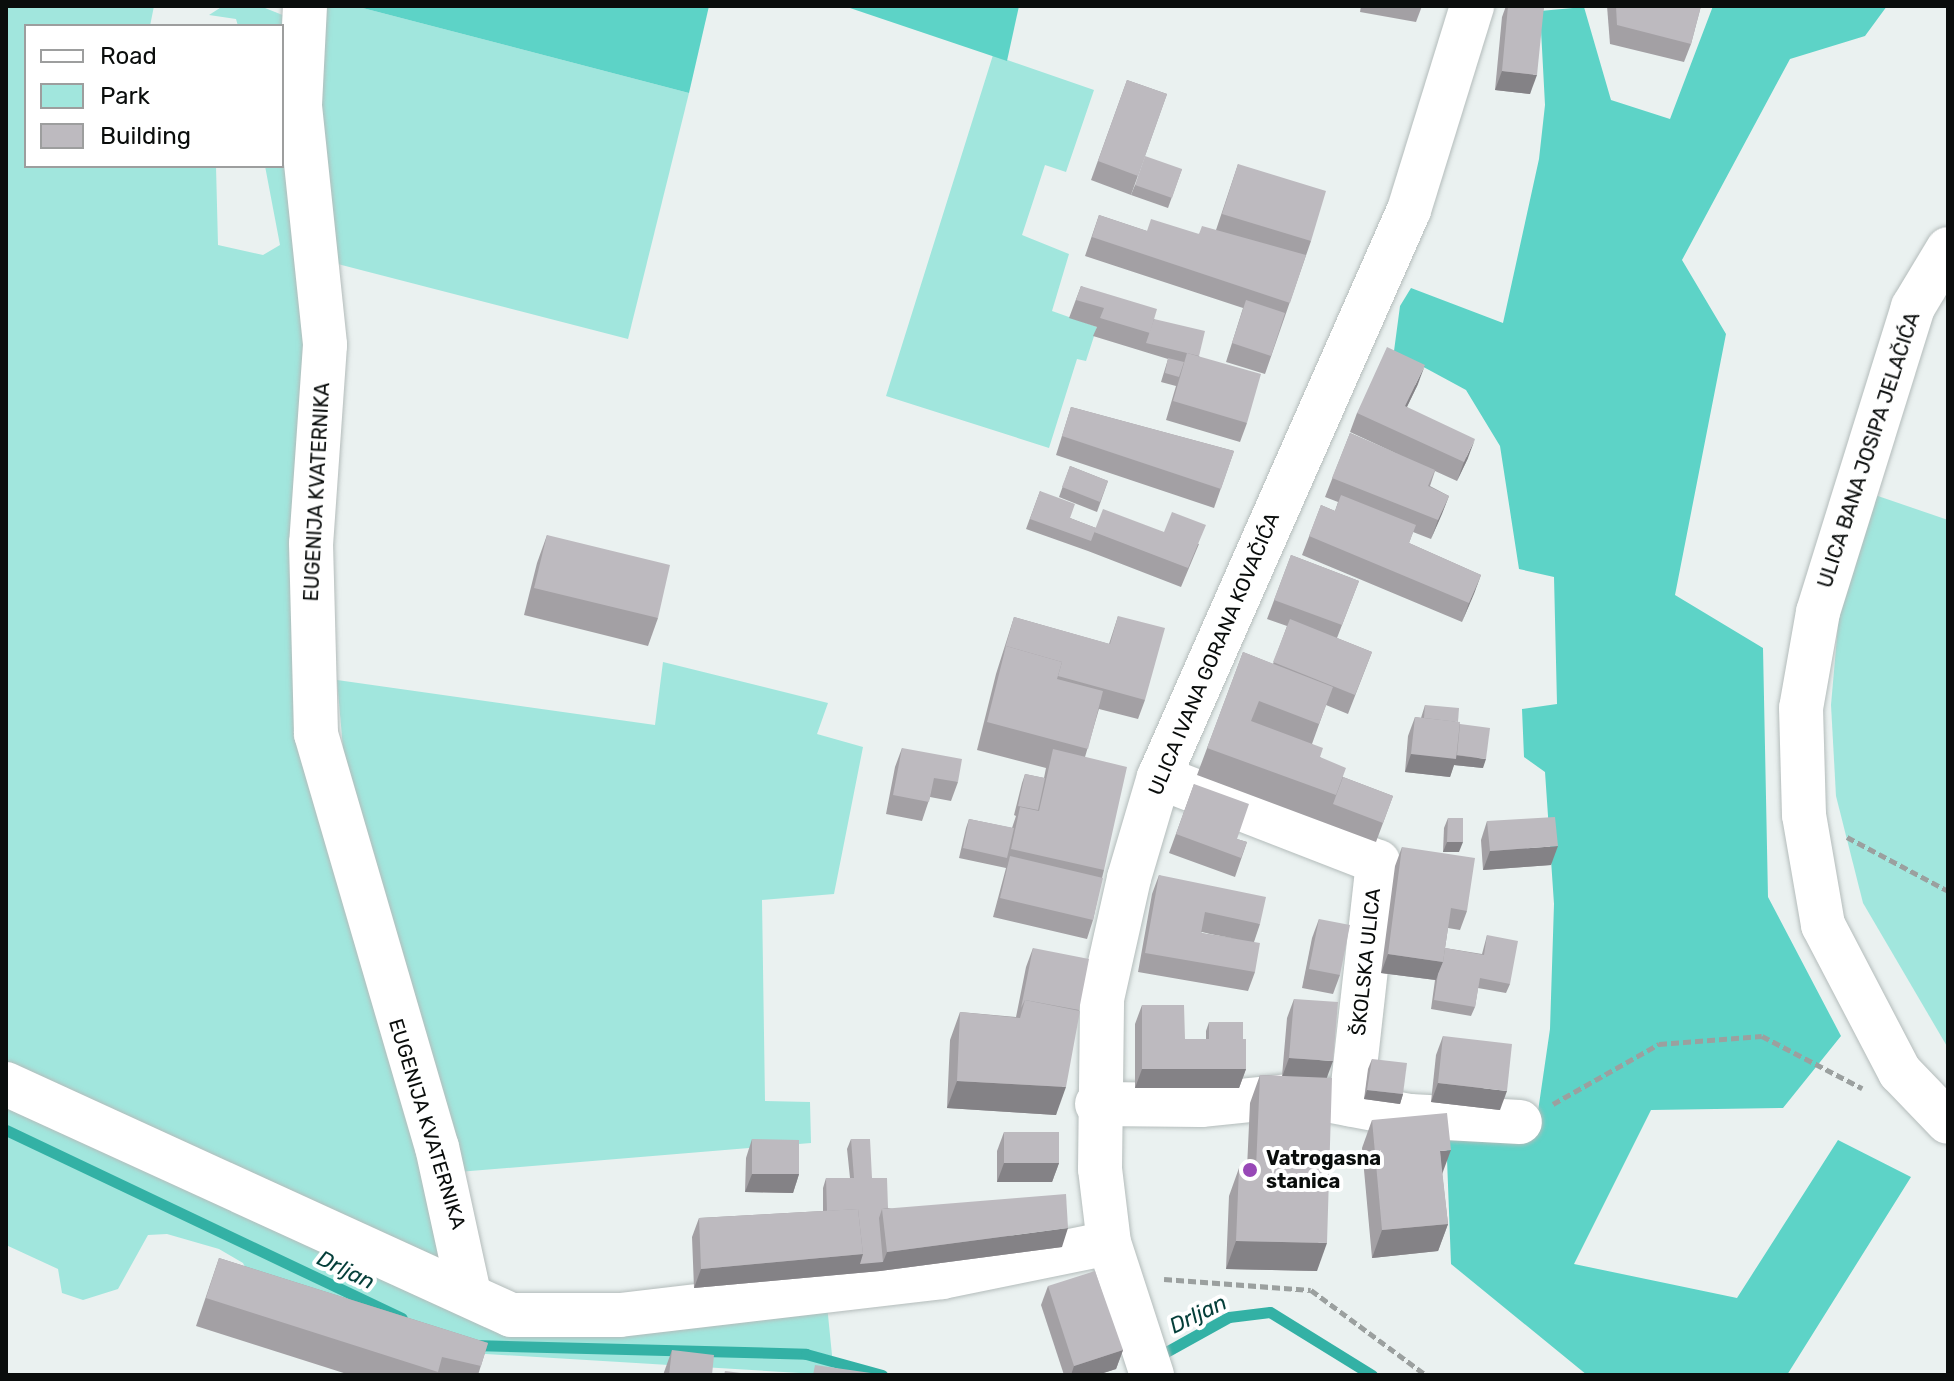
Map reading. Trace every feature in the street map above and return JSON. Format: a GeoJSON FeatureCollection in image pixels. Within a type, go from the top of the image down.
{"type":"FeatureCollection","features":[{"type":"Feature","properties":{"kind":"street","name":"EUGENIJA KVATERNIKA"},"geometry":{"type":"LineString","coordinates":[[305,6],[300,106],[325,345],[310,574],[316,734],[437,1147],[469,1294]]}},
{"type":"Feature","properties":{"kind":"street","name":"ULICA IVANA GORANA KOVAČIĆA"},"geometry":{"type":"LineString","coordinates":[[1152,1375],[1121,1280],[1097,1104],[1102,999],[1159,777],[1380,282],[1472,6]]}},
{"type":"Feature","properties":{"kind":"street","name":"ULICA BANA JOSIPA JELAČIĆA"},"geometry":{"type":"LineString","coordinates":[[1948,249],[1913,307],[1818,612],[1801,708],[1804,815],[1823,925],[1900,1072],[1948,1122]]}},
{"type":"Feature","properties":{"kind":"street","name":"ŠKOLSKA ULICA"},"geometry":{"type":"LineString","coordinates":[[1159,777],[1378,862],[1351,1104]]}},
{"type":"Feature","properties":{"kind":"street"},"geometry":{"type":"LineString","coordinates":[[6,1084],[469,1294],[535,1319],[620,1315],[942,1277],[1121,1280]]}},
{"type":"Feature","properties":{"kind":"street"},"geometry":{"type":"LineString","coordinates":[[1097,1104],[1201,1105],[1300,1095],[1351,1104],[1520,1122]]}},
{"type":"Feature","properties":{"kind":"path"},"geometry":{"type":"LineString","coordinates":[[1847,837],[1948,891]]}},
{"type":"Feature","properties":{"kind":"path"},"geometry":{"type":"LineString","coordinates":[[1520,1122],[1659,1044],[1762,1036],[1873,1093]]}},
{"type":"Feature","properties":{"kind":"path"},"geometry":{"type":"LineString","coordinates":[[1121,1280],[1238,1280],[1311,1290],[1426,1375]]}},
{"type":"Feature","properties":{"kind":"green space"},"geometry":{"type":"Polygon","coordinates":[[[6,6],[154,6],[150,24],[24,24],[24,168],[216,168],[218,245],[263,255],[280,245],[265,168],[284,168],[284,24],[237,24],[236,19],[209,15],[223,6],[260,6],[290,18],[319,372],[306,613],[456,1273],[6,1061],[6,6]]]}},
{"type":"Feature","properties":{"kind":"green space"},"geometry":{"type":"Polygon","coordinates":[[[318,6],[355,6],[689,93],[628,339],[330,262],[319,165],[318,6]]]}},
{"type":"Feature","properties":{"kind":"green space"},"geometry":{"type":"Polygon","coordinates":[[[993,55],[1094,90],[1066,172],[1045,165],[1022,235],[1069,254],[1052,311],[1097,327],[1086,361],[1077,359],[1049,448],[886,396],[993,55]]]}},
{"type":"Feature","properties":{"kind":"green space"},"geometry":{"type":"Polygon","coordinates":[[[1875,495],[1948,520],[1948,1048],[1863,903],[1836,796],[1831,705],[1841,591],[1875,495]]]}},
{"type":"Feature","properties":{"kind":"green space"},"geometry":{"type":"Polygon","coordinates":[[[663,662],[828,703],[817,734],[863,747],[834,894],[762,900],[765,1101],[810,1102],[811,1143],[458,1172],[346,782],[337,680],[655,725],[663,662]]]}},
{"type":"Feature","properties":{"kind":"green space"},"geometry":{"type":"Polygon","coordinates":[[[6,1094],[464,1302],[827,1305],[834,1375],[470,1353],[250,1278],[243,1263],[219,1249],[167,1234],[148,1235],[118,1289],[83,1300],[62,1293],[58,1269],[6,1245],[6,1094]]]}},
{"type":"Feature","properties":{"kind":"shaded area"},"geometry":{"type":"Polygon","coordinates":[[[355,6],[709,6],[689,93],[355,6]]]}},
{"type":"Feature","properties":{"kind":"shaded area"},"geometry":{"type":"Polygon","coordinates":[[[844,6],[1019,6],[1007,61],[844,6]]]}},
{"type":"Feature","properties":{"kind":"shaded area"},"geometry":{"type":"Polygon","coordinates":[[[1713,6],[1887,6],[1865,36],[1790,59],[1682,260],[1726,334],[1675,595],[1763,648],[1768,897],[1841,1036],[1783,1108],[1651,1110],[1574,1264],[1737,1298],[1838,1140],[1911,1177],[1787,1375],[1587,1375],[1451,1264],[1446,1133],[1535,1132],[1550,1029],[1554,904],[1545,772],[1524,757],[1522,709],[1557,704],[1554,577],[1519,569],[1500,446],[1466,390],[1394,351],[1400,306],[1411,288],[1503,323],[1539,159],[1545,105],[1540,11],[1584,7],[1611,100],[1670,119],[1713,6]]]}},
{"type":"Feature","properties":{"kind":"building"},"geometry":{"type":"Polygon","coordinates":[[[1508,6],[1544,6],[1537,75],[1502,71],[1508,6]]]}},
{"type":"Feature","properties":{"kind":"building"},"geometry":{"type":"Polygon","coordinates":[[[1616,6],[1701,6],[1691,44],[1617,25],[1616,6]]]}},
{"type":"Feature","properties":{"kind":"building"},"geometry":{"type":"Polygon","coordinates":[[[1127,80],[1167,94],[1138,176],[1098,161],[1127,80]]]}},
{"type":"Feature","properties":{"kind":"building"},"geometry":{"type":"Polygon","coordinates":[[[1145,156],[1182,169],[1172,198],[1135,185],[1145,156]]]}},
{"type":"Feature","properties":{"kind":"building"},"geometry":{"type":"Polygon","coordinates":[[[1238,164],[1326,191],[1311,241],[1222,214],[1238,164]]]}},
{"type":"Feature","properties":{"kind":"building"},"geometry":{"type":"Polygon","coordinates":[[[1099,215],[1147,231],[1151,219],[1199,234],[1202,226],[1306,255],[1290,303],[1092,237],[1099,215]]]}},
{"type":"Feature","properties":{"kind":"building"},"geometry":{"type":"Polygon","coordinates":[[[1081,286],[1157,309],[1150,333],[1100,318],[1104,308],[1076,300],[1081,286]]]}},
{"type":"Feature","properties":{"kind":"building"},"geometry":{"type":"Polygon","coordinates":[[[1246,300],[1285,313],[1271,356],[1232,343],[1246,300]]]}},
{"type":"Feature","properties":{"kind":"building"},"geometry":{"type":"Polygon","coordinates":[[[1154,319],[1205,331],[1199,356],[1146,343],[1154,319]]]}},
{"type":"Feature","properties":{"kind":"building"},"geometry":{"type":"Polygon","coordinates":[[[1387,347],[1425,365],[1405,406],[1475,439],[1464,462],[1357,413],[1387,347]]]}},
{"type":"Feature","properties":{"kind":"building"},"geometry":{"type":"Polygon","coordinates":[[[1187,353],[1261,374],[1247,423],[1173,401],[1187,353]]]}},
{"type":"Feature","properties":{"kind":"building"},"geometry":{"type":"Polygon","coordinates":[[[1168,358],[1184,362],[1179,377],[1165,373],[1168,358]]]}},
{"type":"Feature","properties":{"kind":"building"},"geometry":{"type":"Polygon","coordinates":[[[1071,407],[1234,451],[1221,489],[1062,436],[1071,407]]]}},
{"type":"Feature","properties":{"kind":"building"},"geometry":{"type":"Polygon","coordinates":[[[1350,433],[1435,470],[1428,486],[1449,496],[1438,520],[1332,478],[1350,433]]]}},
{"type":"Feature","properties":{"kind":"building"},"geometry":{"type":"Polygon","coordinates":[[[1070,466],[1108,481],[1100,502],[1062,487],[1070,466]]]}},
{"type":"Feature","properties":{"kind":"building"},"geometry":{"type":"Polygon","coordinates":[[[1040,491],[1075,504],[1070,518],[1096,528],[1091,541],[1030,519],[1040,491]]]}},
{"type":"Feature","properties":{"kind":"building"},"geometry":{"type":"Polygon","coordinates":[[[1341,495],[1416,525],[1409,543],[1481,575],[1469,603],[1309,536],[1321,505],[1335,511],[1341,495]]]}},
{"type":"Feature","properties":{"kind":"building"},"geometry":{"type":"Polygon","coordinates":[[[1103,509],[1164,532],[1172,512],[1206,525],[1188,568],[1094,532],[1103,509]]]}},
{"type":"Feature","properties":{"kind":"building"},"geometry":{"type":"Polygon","coordinates":[[[547,535],[670,565],[658,618],[534,588],[547,535]]]}},
{"type":"Feature","properties":{"kind":"building"},"geometry":{"type":"Polygon","coordinates":[[[1291,555],[1359,581],[1342,625],[1274,600],[1291,555]]]}},
{"type":"Feature","properties":{"kind":"building"},"geometry":{"type":"Polygon","coordinates":[[[1118,616],[1165,628],[1145,700],[1058,676],[1062,662],[1006,646],[1003,655],[1014,617],[1110,644],[1118,616]]]}},
{"type":"Feature","properties":{"kind":"building"},"geometry":{"type":"Polygon","coordinates":[[[1290,619],[1372,652],[1355,695],[1273,662],[1290,619]]]}},
{"type":"Feature","properties":{"kind":"building"},"geometry":{"type":"Polygon","coordinates":[[[1006,646],[1062,662],[1057,679],[1103,691],[1088,749],[987,722],[1006,646]]]}},
{"type":"Feature","properties":{"kind":"building"},"geometry":{"type":"Polygon","coordinates":[[[1243,652],[1333,687],[1319,724],[1259,701],[1251,721],[1323,748],[1320,757],[1346,768],[1336,795],[1207,748],[1243,652]]]}},
{"type":"Feature","properties":{"kind":"building"},"geometry":{"type":"Polygon","coordinates":[[[1425,705],[1459,708],[1458,722],[1424,718],[1425,705]]]}},
{"type":"Feature","properties":{"kind":"building"},"geometry":{"type":"Polygon","coordinates":[[[1415,717],[1460,722],[1456,759],[1411,754],[1415,717]]]}},
{"type":"Feature","properties":{"kind":"building"},"geometry":{"type":"Polygon","coordinates":[[[1460,724],[1490,728],[1486,759],[1457,755],[1460,724]]]}},
{"type":"Feature","properties":{"kind":"building"},"geometry":{"type":"Polygon","coordinates":[[[902,748],[962,759],[958,782],[934,778],[929,802],[893,795],[902,748]]]}},
{"type":"Feature","properties":{"kind":"building"},"geometry":{"type":"Polygon","coordinates":[[[1053,749],[1127,767],[1104,870],[1011,849],[1020,807],[1039,811],[1053,749]]]}},
{"type":"Feature","properties":{"kind":"building"},"geometry":{"type":"Polygon","coordinates":[[[1025,774],[1045,778],[1038,810],[1018,806],[1025,774]]]}},
{"type":"Feature","properties":{"kind":"building"},"geometry":{"type":"Polygon","coordinates":[[[1343,777],[1393,796],[1383,823],[1333,804],[1343,777]]]}},
{"type":"Feature","properties":{"kind":"building"},"geometry":{"type":"Polygon","coordinates":[[[1194,784],[1249,804],[1237,839],[1247,842],[1241,858],[1176,834],[1194,784]]]}},
{"type":"Feature","properties":{"kind":"building"},"geometry":{"type":"Polygon","coordinates":[[[1555,817],[1558,846],[1490,851],[1487,821],[1555,817]]]}},
{"type":"Feature","properties":{"kind":"building"},"geometry":{"type":"Polygon","coordinates":[[[1448,818],[1463,818],[1463,842],[1447,842],[1448,818]]]}},
{"type":"Feature","properties":{"kind":"building"},"geometry":{"type":"Polygon","coordinates":[[[969,819],[1014,828],[1007,858],[963,848],[969,819]]]}},
{"type":"Feature","properties":{"kind":"building"},"geometry":{"type":"Polygon","coordinates":[[[1402,847],[1475,858],[1467,911],[1451,908],[1443,962],[1388,954],[1402,847]]]}},
{"type":"Feature","properties":{"kind":"building"},"geometry":{"type":"Polygon","coordinates":[[[1010,856],[1103,878],[1093,920],[1000,898],[1010,856]]]}},
{"type":"Feature","properties":{"kind":"building"},"geometry":{"type":"Polygon","coordinates":[[[1159,875],[1266,897],[1260,924],[1205,912],[1201,933],[1260,943],[1255,972],[1145,953],[1159,875]]]}},
{"type":"Feature","properties":{"kind":"building"},"geometry":{"type":"Polygon","coordinates":[[[1319,919],[1350,925],[1340,975],[1309,969],[1319,919]]]}},
{"type":"Feature","properties":{"kind":"building"},"geometry":{"type":"Polygon","coordinates":[[[1487,935],[1518,941],[1510,984],[1480,978],[1475,1007],[1434,1000],[1445,948],[1484,955],[1487,935]]]}},
{"type":"Feature","properties":{"kind":"building"},"geometry":{"type":"Polygon","coordinates":[[[1033,948],[1089,959],[1079,1010],[1025,1000],[1021,1008],[1033,948]]]}},
{"type":"Feature","properties":{"kind":"building"},"geometry":{"type":"Polygon","coordinates":[[[1294,999],[1338,1002],[1333,1061],[1289,1058],[1294,999]]]}},
{"type":"Feature","properties":{"kind":"building"},"geometry":{"type":"Polygon","coordinates":[[[1025,1000],[1080,1011],[1066,1087],[957,1081],[960,1012],[1020,1018],[1025,1000]]]}},
{"type":"Feature","properties":{"kind":"building"},"geometry":{"type":"Polygon","coordinates":[[[1142,1005],[1184,1005],[1185,1039],[1246,1039],[1246,1069],[1142,1069],[1142,1005]]]}},
{"type":"Feature","properties":{"kind":"building"},"geometry":{"type":"Polygon","coordinates":[[[1209,1022],[1243,1022],[1243,1039],[1209,1039],[1209,1022]]]}},
{"type":"Feature","properties":{"kind":"building"},"geometry":{"type":"Polygon","coordinates":[[[1443,1036],[1512,1044],[1507,1091],[1438,1083],[1443,1036]]]}},
{"type":"Feature","properties":{"kind":"building"},"geometry":{"type":"Polygon","coordinates":[[[1372,1059],[1407,1063],[1403,1094],[1367,1090],[1372,1059]]]}},
{"type":"Feature","properties":{"kind":"building"},"geometry":{"type":"Polygon","coordinates":[[[1260,1075],[1332,1078],[1327,1243],[1236,1241],[1239,1168],[1256,1168],[1260,1075]]]}},
{"type":"Feature","properties":{"kind":"building"},"geometry":{"type":"Polygon","coordinates":[[[1447,1113],[1451,1150],[1440,1151],[1448,1224],[1382,1230],[1372,1120],[1447,1113]]]}},
{"type":"Feature","properties":{"kind":"building"},"geometry":{"type":"Polygon","coordinates":[[[1004,1132],[1059,1132],[1059,1163],[1004,1163],[1004,1132]]]}},
{"type":"Feature","properties":{"kind":"building"},"geometry":{"type":"Polygon","coordinates":[[[752,1139],[799,1140],[799,1174],[752,1174],[752,1139]]]}},
{"type":"Feature","properties":{"kind":"building"},"geometry":{"type":"Polygon","coordinates":[[[851,1139],[870,1139],[872,1178],[887,1178],[888,1208],[882,1209],[879,1218],[883,1262],[860,1264],[863,1254],[858,1209],[827,1211],[826,1178],[854,1178],[851,1139]]]}},
{"type":"Feature","properties":{"kind":"building"},"geometry":{"type":"Polygon","coordinates":[[[1066,1194],[1068,1228],[887,1252],[882,1209],[1066,1194]]]}},
{"type":"Feature","properties":{"kind":"building"},"geometry":{"type":"Polygon","coordinates":[[[858,1209],[863,1254],[701,1269],[699,1218],[858,1209]]]}},
{"type":"Feature","properties":{"kind":"building"},"geometry":{"type":"Polygon","coordinates":[[[219,1258],[488,1343],[481,1366],[442,1357],[438,1372],[206,1298],[219,1258]]]}},
{"type":"Feature","properties":{"kind":"building"},"geometry":{"type":"Polygon","coordinates":[[[1095,1271],[1123,1350],[1074,1366],[1048,1286],[1095,1271]]]}},
{"type":"Feature","properties":{"kind":"building"},"geometry":{"type":"Polygon","coordinates":[[[672,1350],[714,1355],[712,1375],[669,1375],[672,1350]]]}},
{"type":"Feature","properties":{"kind":"building"},"geometry":{"type":"Polygon","coordinates":[[[815,1365],[871,1373],[813,1375],[815,1365]]]}},
{"type":"Feature","properties":{"kind":"building"},"geometry":{"type":"Polygon","coordinates":[[[725,1371],[757,1375],[724,1375],[725,1371]]]}},
{"type":"Feature","properties":{"kind":"waterway","name":"Drljan"},"geometry":{"type":"LineString","coordinates":[[6,1130],[402,1318]]}},
{"type":"Feature","properties":{"kind":"waterway","name":"Drljan"},"geometry":{"type":"LineString","coordinates":[[1157,1357],[1229,1317],[1270,1312],[1372,1375]]}},
{"type":"Feature","properties":{"kind":"waterway","name":"Drljan"},"geometry":{"type":"LineString","coordinates":[[473,1345],[806,1354],[882,1375]]}},
{"type":"Feature","properties":{"kind":"place","name":"Vatrogasna stanica"},"geometry":{"type":"Point","coordinates":[1250,1170]}}]}
